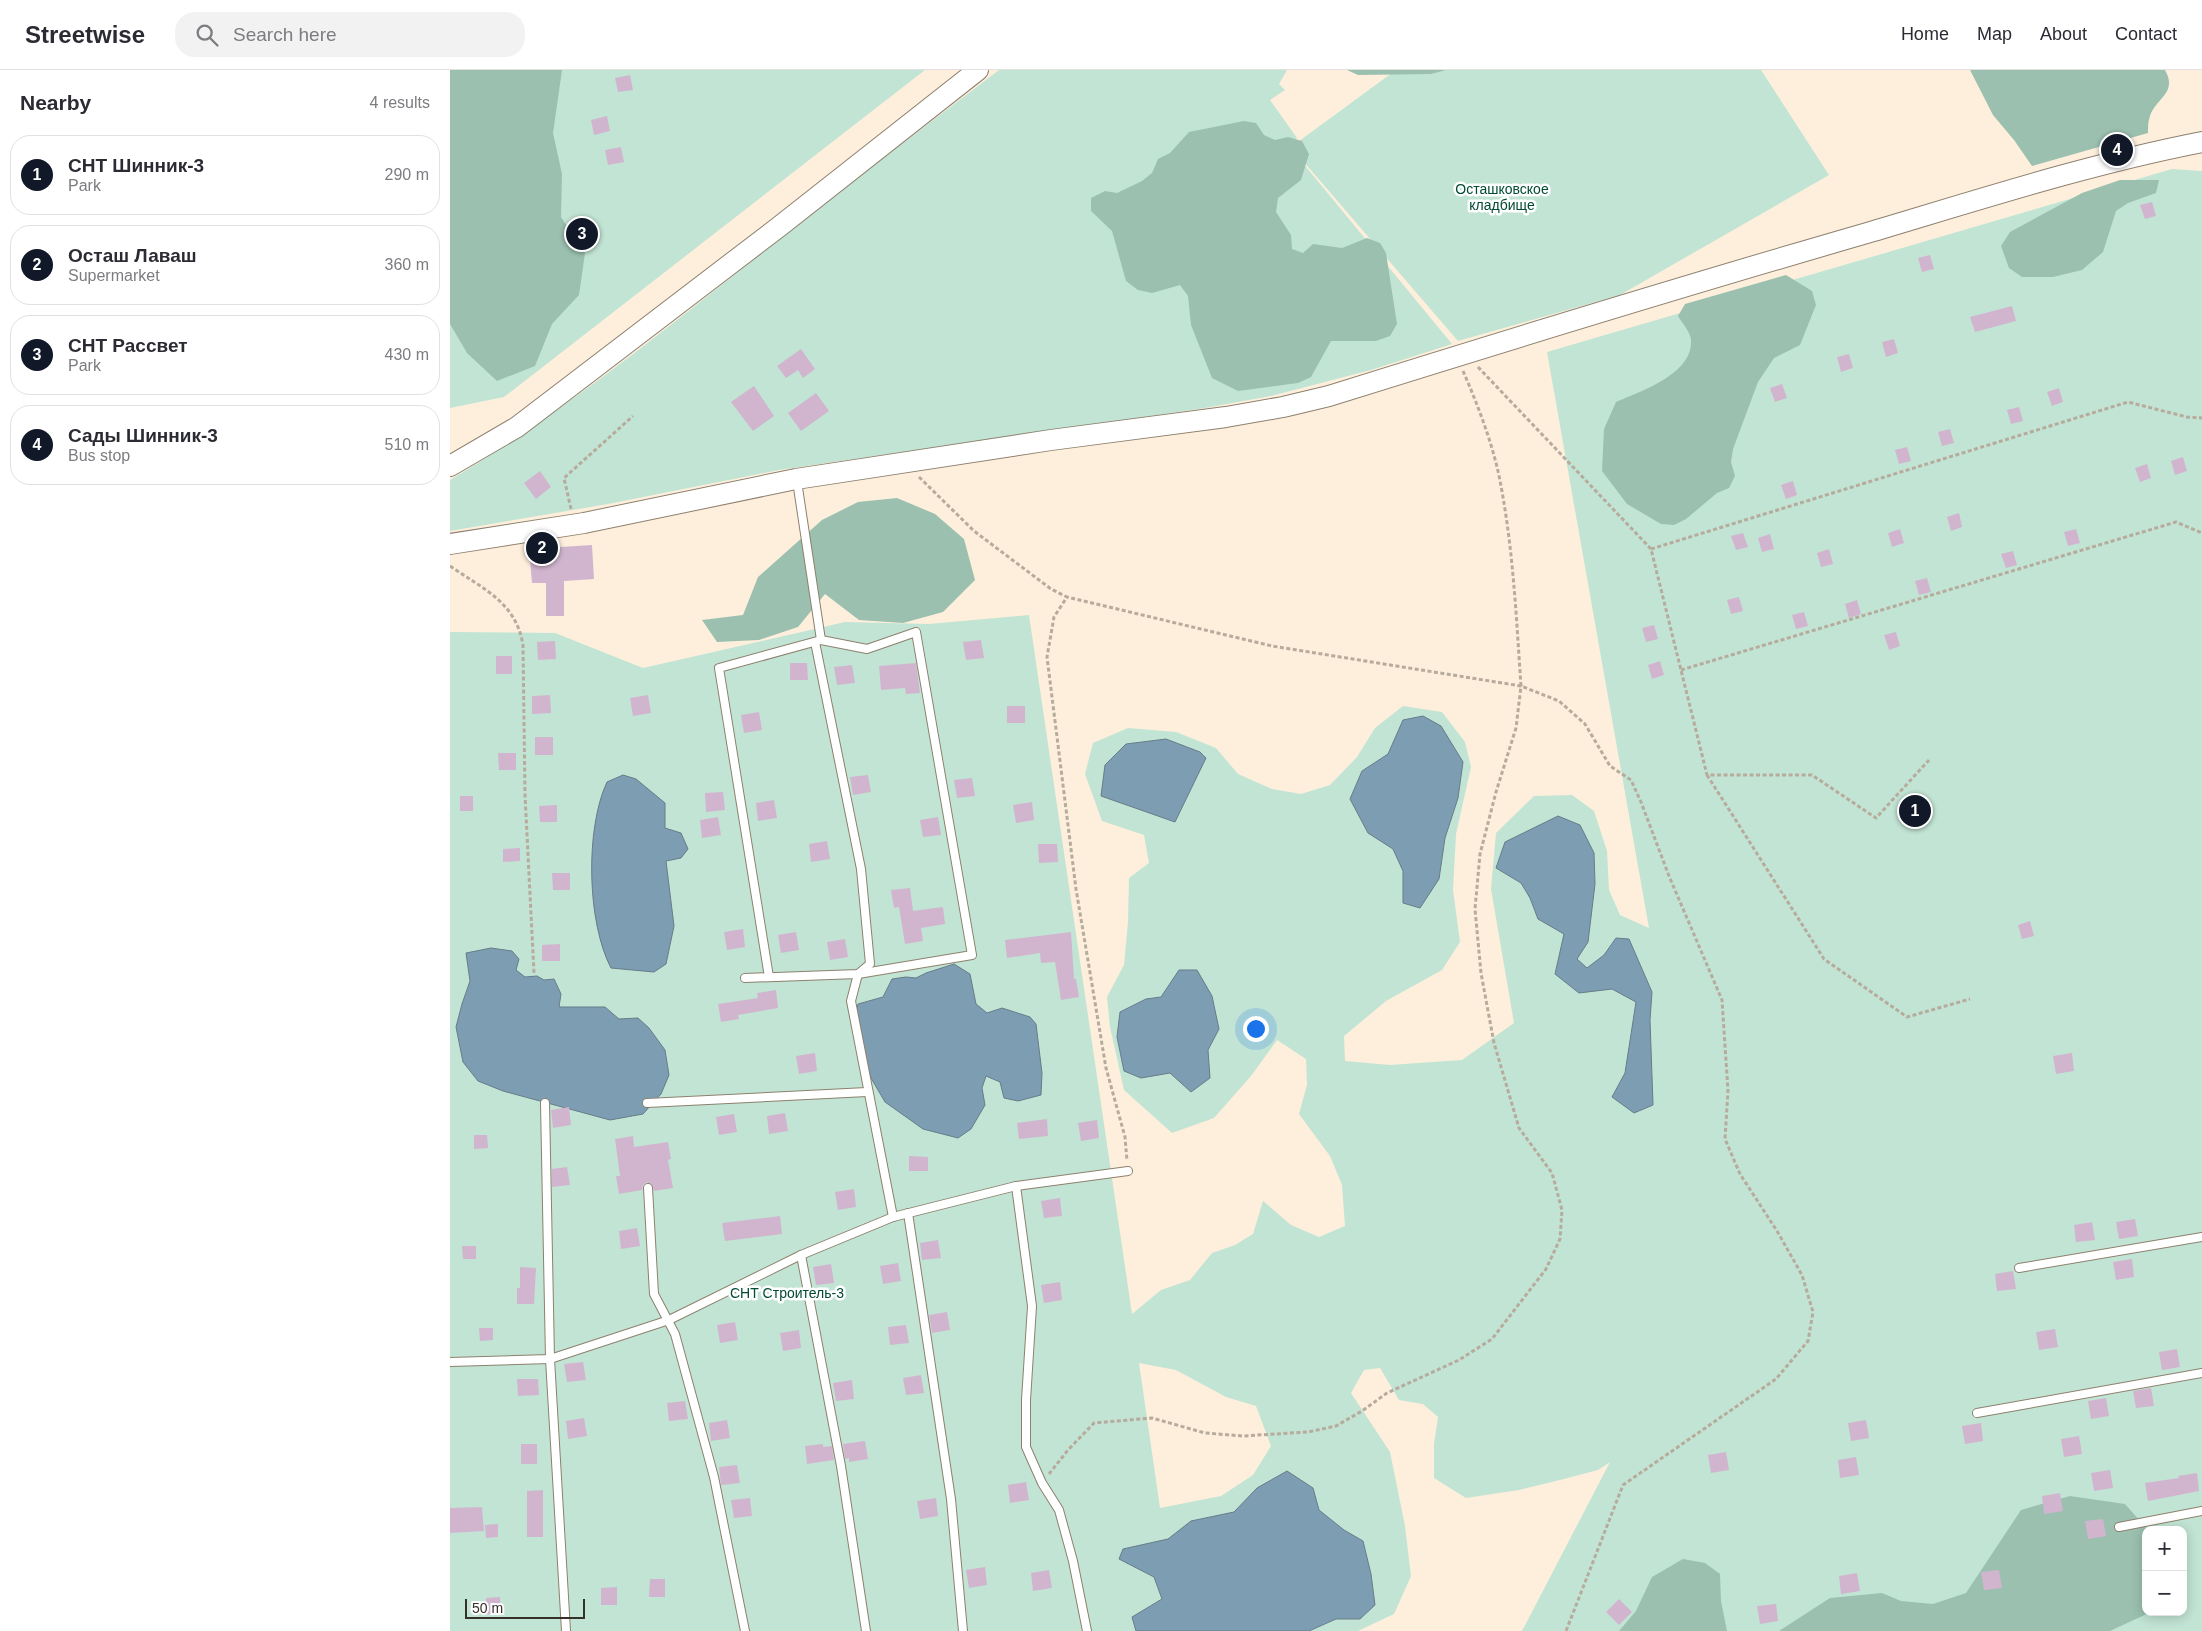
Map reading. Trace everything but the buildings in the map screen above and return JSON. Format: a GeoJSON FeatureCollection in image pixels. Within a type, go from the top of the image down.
{"type":"FeatureCollection","features":[{"type":"Feature","properties":{"kind":"street"},"geometry":{"type":"LineString","coordinates":[[450,466],[517,427],[780,226],[978,70]]}},
{"type":"Feature","properties":{"kind":"street"},"geometry":{"type":"LineString","coordinates":[[450,544],[575,524],[796,479],[1051,440],[1226,417],[1283,407],[1329,396],[2034,184],[2171,148],[2202,142]]}},
{"type":"Feature","properties":{"kind":"lane"},"geometry":{"type":"LineString","coordinates":[[796,479],[818,641],[861,869],[870,964],[858,974],[851,1001],[892,1216]]}},
{"type":"Feature","properties":{"kind":"lane"},"geometry":{"type":"LineString","coordinates":[[745,978],[858,974],[972,955],[916,632],[867,649],[818,641],[719,668],[769,977]]}},
{"type":"Feature","properties":{"kind":"lane"},"geometry":{"type":"LineString","coordinates":[[647,1104],[867,1092]]}},
{"type":"Feature","properties":{"kind":"lane"},"geometry":{"type":"LineString","coordinates":[[545,1103],[550,1359],[566,1631]]}},
{"type":"Feature","properties":{"kind":"lane"},"geometry":{"type":"LineString","coordinates":[[450,1362],[550,1359],[669,1320],[801,1255],[892,1216],[1016,1186],[1128,1171]]}},
{"type":"Feature","properties":{"kind":"lane"},"geometry":{"type":"LineString","coordinates":[[1016,1186],[1032,1306],[1026,1400],[1026,1447],[1042,1483],[1059,1510],[1073,1561],[1087,1631]]}},
{"type":"Feature","properties":{"kind":"lane"},"geometry":{"type":"LineString","coordinates":[[648,1188],[654,1294],[676,1334],[714,1477],[745,1631]]}},
{"type":"Feature","properties":{"kind":"lane"},"geometry":{"type":"LineString","coordinates":[[908,1212],[951,1498],[963,1631]]}},
{"type":"Feature","properties":{"kind":"lane"},"geometry":{"type":"LineString","coordinates":[[2019,1268],[2202,1237]]}},
{"type":"Feature","properties":{"kind":"lane"},"geometry":{"type":"LineString","coordinates":[[801,1255],[841,1466],[866,1631]]}},
{"type":"Feature","properties":{"kind":"lane"},"geometry":{"type":"LineString","coordinates":[[1977,1413],[2202,1373]]}},
{"type":"Feature","properties":{"kind":"lane"},"geometry":{"type":"LineString","coordinates":[[2119,1526],[2202,1511]]}},
{"type":"Feature","properties":{"kind":"path"},"geometry":{"type":"LineString","coordinates":[[1461,355],[1651,549],[1707,775],[1824,959],[1907,1017],[1970,999]]}},
{"type":"Feature","properties":{"kind":"path"},"geometry":{"type":"LineString","coordinates":[[1042,1483],[1068,1450],[1094,1422],[1152,1418],[1205,1433],[1243,1436],[1308,1432],[1336,1426],[1362,1411],[1387,1393],[1459,1360],[1492,1339],[1546,1269],[1560,1239],[1562,1210],[1552,1172],[1519,1128],[1494,1043],[1481,973],[1475,909],[1480,854],[1496,792],[1516,728],[1521,686],[1512,566],[1498,470],[1461,355]]}},
{"type":"Feature","properties":{"kind":"path"},"geometry":{"type":"LineString","coordinates":[[1651,549],[2128,402],[2187,417],[2202,418]]}},
{"type":"Feature","properties":{"kind":"path"},"geometry":{"type":"LineString","coordinates":[[575,524],[564,478],[633,416]]}},
{"type":"Feature","properties":{"kind":"path"},"geometry":{"type":"LineString","coordinates":[[905,463],[974,532],[1051,589],[1067,596],[1272,646],[1521,686],[1559,701],[1585,724],[1610,766],[1630,780],[1641,802],[1669,876],[1722,1000],[1728,1091],[1725,1139],[1740,1174],[1777,1231],[1802,1275],[1813,1312],[1808,1341],[1776,1379],[1623,1485],[1566,1631]]}},
{"type":"Feature","properties":{"kind":"path"},"geometry":{"type":"LineString","coordinates":[[1680,670],[2176,522],[2202,533]]}},
{"type":"Feature","properties":{"kind":"path"},"geometry":{"type":"LineString","coordinates":[[450,566],[504,603],[521,631],[523,645],[525,795],[534,973]]}},
{"type":"Feature","properties":{"kind":"path"},"geometry":{"type":"LineString","coordinates":[[1067,596],[1054,617],[1047,657],[1076,889],[1106,1068],[1125,1137],[1128,1171]]}},
{"type":"Feature","properties":{"kind":"path"},"geometry":{"type":"LineString","coordinates":[[1707,775],[1812,775],[1876,818],[1929,760]]}},
{"type":"Feature","properties":{"kind":"green space"},"geometry":{"type":"Polygon","coordinates":[[[450,70],[925,70],[504,397],[450,408],[450,70]]]}},
{"type":"Feature","properties":{"kind":"green space"},"geometry":{"type":"Polygon","coordinates":[[[450,70],[562,70],[553,133],[562,174],[561,217],[585,253],[579,295],[552,324],[535,366],[497,381],[467,353],[450,324],[450,70]]]}},
{"type":"Feature","properties":{"kind":"green space"},"geometry":{"type":"Polygon","coordinates":[[[999,70],[1287,70],[1279,84],[1285,90],[1270,100],[1297,138],[1288,145],[1452,344],[1371,370],[1271,396],[1205,408],[779,470],[608,504],[450,531],[450,480],[574,398],[999,70]]]}},
{"type":"Feature","properties":{"kind":"green space"},"geometry":{"type":"Polygon","coordinates":[[[1347,70],[1446,70],[1431,74],[1358,75],[1347,70]]]}},
{"type":"Feature","properties":{"kind":"green space","name":"Осташковское кладбище"},"geometry":{"type":"Polygon","coordinates":[[[1396,70],[1761,70],[1829,175],[1620,295],[1458,341],[1291,147],[1396,70]]]}},
{"type":"Feature","properties":{"kind":"green space"},"geometry":{"type":"Polygon","coordinates":[[[1970,70],[2165,70],[2169,84],[2168,90],[2150,116],[2148,133],[2032,166],[1993,115],[1970,70]]]}},
{"type":"Feature","properties":{"kind":"green space"},"geometry":{"type":"Polygon","coordinates":[[[1244,121],[1256,123],[1264,135],[1275,140],[1288,137],[1302,141],[1309,154],[1301,180],[1278,198],[1276,212],[1291,235],[1292,249],[1303,253],[1313,244],[1342,248],[1367,238],[1380,243],[1386,253],[1397,324],[1390,336],[1376,341],[1331,341],[1311,377],[1298,383],[1238,391],[1212,378],[1191,325],[1188,296],[1180,285],[1152,293],[1138,290],[1126,281],[1112,231],[1091,211],[1091,198],[1105,191],[1117,193],[1142,181],[1152,173],[1158,159],[1170,153],[1189,132],[1244,121]]]}},
{"type":"Feature","properties":{"kind":"green space","name":"СНТ Строитель-3"},"geometry":{"type":"Polygon","coordinates":[[[2172,169],[2202,171],[2202,1631],[1522,1631],[1610,1462],[1598,1470],[1564,1479],[1519,1490],[1466,1498],[1434,1478],[1434,1444],[1438,1417],[1423,1404],[1399,1400],[1380,1368],[1364,1370],[1351,1393],[1390,1452],[1405,1526],[1411,1576],[1394,1614],[1358,1631],[450,1631],[450,632],[555,633],[643,668],[845,622],[929,624],[1029,615],[1132,1314],[1161,1290],[1190,1280],[1212,1253],[1235,1245],[1253,1234],[1263,1201],[1291,1225],[1319,1237],[1345,1226],[1342,1185],[1330,1156],[1299,1114],[1307,1085],[1306,1059],[1277,1040],[1251,1076],[1214,1118],[1172,1133],[1124,1090],[1110,1027],[1107,997],[1124,965],[1128,922],[1129,878],[1149,863],[1144,835],[1102,821],[1085,774],[1093,743],[1128,728],[1176,732],[1216,748],[1238,774],[1272,789],[1301,794],[1330,785],[1357,757],[1375,728],[1403,706],[1442,712],[1465,742],[1471,767],[1456,834],[1453,890],[1460,942],[1442,970],[1386,1001],[1344,1036],[1345,1061],[1390,1065],[1462,1060],[1514,1023],[1491,889],[1496,833],[1534,796],[1572,795],[1594,811],[1607,851],[1609,890],[1620,915],[1649,928],[1547,352],[2172,169]],[[1139,1363],[1160,1508],[1221,1496],[1253,1475],[1271,1446],[1256,1406],[1226,1397],[1176,1370],[1139,1363]]]}},
{"type":"Feature","properties":{"kind":"green space"},"geometry":{"type":"Polygon","coordinates":[[[2120,180],[2159,180],[2156,193],[2128,203],[2116,211],[2103,252],[2082,270],[2053,277],[2022,277],[2009,268],[2001,246],[2010,232],[2082,193],[2120,180]]]}},
{"type":"Feature","properties":{"kind":"green space"},"geometry":{"type":"Polygon","coordinates":[[[1786,275],[1812,291],[1816,305],[1800,345],[1774,358],[1758,382],[1733,449],[1731,462],[1735,476],[1729,488],[1717,493],[1686,519],[1674,525],[1661,524],[1627,504],[1602,471],[1604,429],[1616,402],[1664,380],[1684,362],[1689,352],[1691,337],[1678,316],[1685,304],[1786,275]]]}},
{"type":"Feature","properties":{"kind":"green space"},"geometry":{"type":"Polygon","coordinates":[[[897,498],[935,514],[964,539],[975,580],[943,612],[903,623],[859,620],[825,594],[798,627],[759,640],[717,642],[702,620],[743,615],[758,577],[822,520],[858,502],[897,498]]]}},
{"type":"Feature","properties":{"kind":"green space"},"geometry":{"type":"Polygon","coordinates":[[[2070,1496],[2125,1504],[2144,1526],[2142,1526],[2142,1616],[2110,1631],[1779,1631],[1830,1598],[1882,1593],[1901,1601],[1933,1604],[1966,1593],[2021,1510],[2070,1496]]]}},
{"type":"Feature","properties":{"kind":"green space"},"geometry":{"type":"Polygon","coordinates":[[[1683,1559],[1705,1563],[1720,1574],[1721,1601],[1727,1631],[1619,1631],[1636,1611],[1652,1577],[1683,1559]]]}},
{"type":"Feature","properties":{"kind":"water"},"geometry":{"type":"Polygon","coordinates":[[[1423,716],[1441,726],[1463,762],[1458,798],[1445,838],[1439,879],[1420,908],[1403,903],[1403,871],[1393,849],[1368,833],[1350,799],[1362,771],[1388,754],[1403,720],[1423,716]]]}},
{"type":"Feature","properties":{"kind":"water"},"geometry":{"type":"Polygon","coordinates":[[[1166,739],[1200,752],[1206,758],[1175,822],[1101,796],[1105,765],[1126,744],[1166,739]]]}},
{"type":"Feature","properties":{"kind":"water"},"geometry":{"type":"Polygon","coordinates":[[[623,775],[636,779],[665,803],[665,828],[681,833],[688,849],[681,858],[666,861],[674,926],[666,964],[654,972],[611,968],[603,949],[593,901],[592,849],[600,802],[607,782],[623,775]]]}},
{"type":"Feature","properties":{"kind":"water"},"geometry":{"type":"Polygon","coordinates":[[[1558,816],[1580,825],[1594,853],[1595,884],[1588,942],[1577,959],[1587,968],[1604,955],[1616,938],[1629,939],[1652,992],[1650,1020],[1653,1105],[1634,1113],[1612,1097],[1625,1073],[1636,1002],[1612,989],[1579,993],[1555,974],[1564,934],[1538,919],[1530,898],[1521,883],[1496,868],[1505,842],[1558,816]]]}},
{"type":"Feature","properties":{"kind":"water"},"geometry":{"type":"Polygon","coordinates":[[[491,948],[512,951],[519,959],[516,970],[525,977],[537,976],[544,980],[554,979],[561,994],[559,1007],[605,1007],[619,1019],[638,1018],[649,1028],[665,1050],[669,1075],[661,1094],[643,1114],[610,1120],[503,1091],[478,1081],[463,1062],[456,1027],[470,981],[466,953],[491,948]]]}},
{"type":"Feature","properties":{"kind":"water"},"geometry":{"type":"Polygon","coordinates":[[[954,964],[970,974],[976,1004],[987,1013],[1002,1008],[1030,1017],[1036,1024],[1042,1073],[1041,1095],[1018,1101],[1004,1098],[1000,1082],[986,1076],[982,1088],[985,1105],[971,1129],[958,1138],[923,1129],[885,1102],[871,1078],[859,1038],[856,1012],[858,1004],[883,997],[892,979],[916,978],[954,964]]]}},
{"type":"Feature","properties":{"kind":"water"},"geometry":{"type":"Polygon","coordinates":[[[1179,970],[1197,970],[1212,996],[1219,1029],[1208,1050],[1210,1078],[1191,1092],[1170,1073],[1141,1078],[1124,1071],[1117,1037],[1120,1012],[1146,999],[1161,997],[1179,970]]]}},
{"type":"Feature","properties":{"kind":"water"},"geometry":{"type":"Polygon","coordinates":[[[1287,1471],[1313,1488],[1319,1510],[1344,1530],[1363,1541],[1371,1574],[1375,1605],[1360,1619],[1336,1619],[1309,1631],[1136,1631],[1132,1617],[1162,1599],[1154,1577],[1119,1559],[1123,1549],[1168,1539],[1191,1521],[1234,1512],[1257,1488],[1287,1471]]]}},
{"type":"Feature","properties":{"kind":"place","name":"Сады Шинник-3"},"geometry":{"type":"Point","coordinates":[2117,150]}},
{"type":"Feature","properties":{"kind":"place","name":"СНТ Рассвет"},"geometry":{"type":"Point","coordinates":[582,234]}},
{"type":"Feature","properties":{"kind":"place","name":"Осташ Лаваш"},"geometry":{"type":"Point","coordinates":[542,548]}},
{"type":"Feature","properties":{"kind":"place","name":"СНТ Шинник-3"},"geometry":{"type":"Point","coordinates":[1915,811]}}]}
